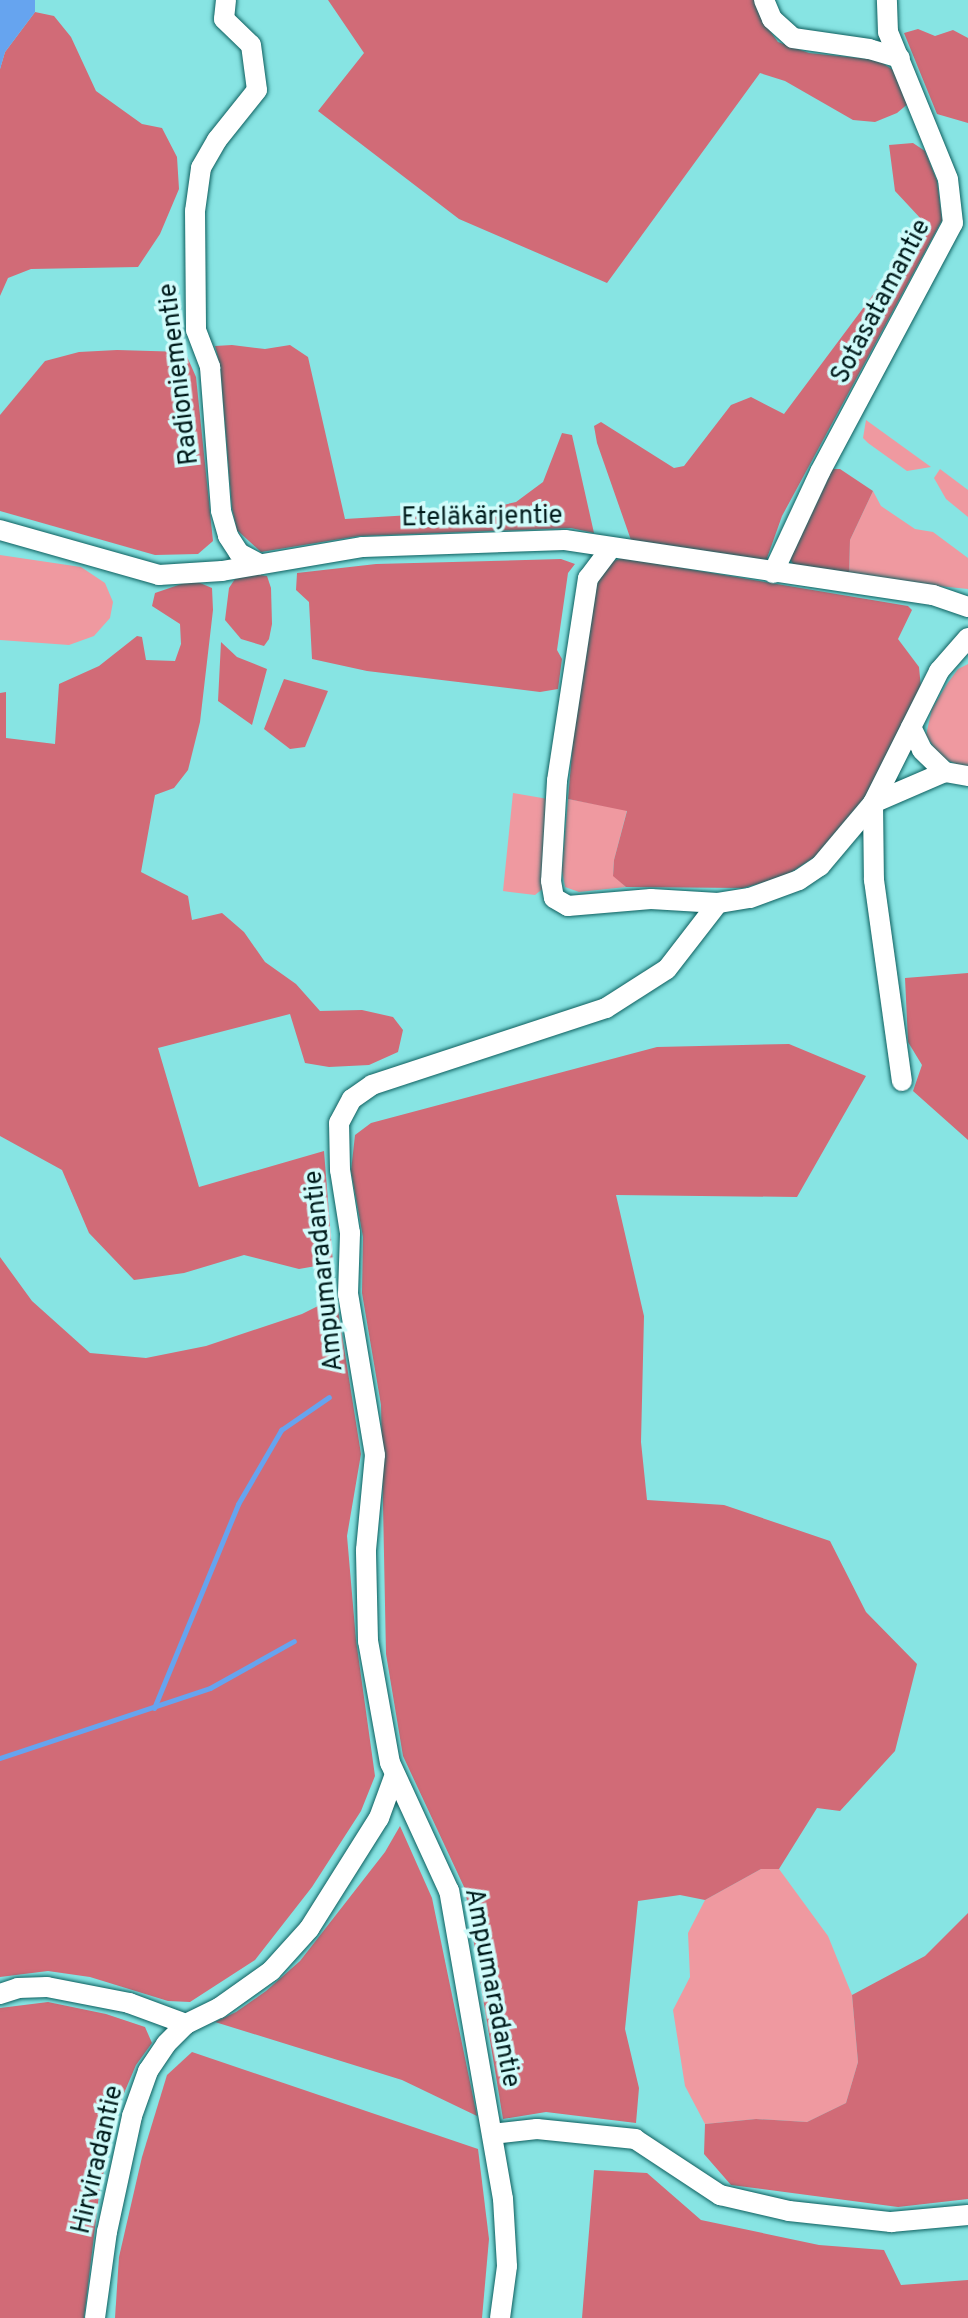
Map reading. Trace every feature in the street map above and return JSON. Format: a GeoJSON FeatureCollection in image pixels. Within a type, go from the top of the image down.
{"type":"FeatureCollection","features":[{"type":"Feature","properties":{"kind":"street","name":"Radioniementie"},"geometry":{"type":"LineString","coordinates":[[226,0],[224,19],[251,45],[257,90],[217,140],[201,168],[195,211],[196,330],[210,367],[221,511],[228,536],[239,553],[260,564]]}},
{"type":"Feature","properties":{"kind":"street"},"geometry":{"type":"LineString","coordinates":[[764,0],[772,19],[793,38],[869,49],[900,58]]}},
{"type":"Feature","properties":{"kind":"street","name":"Sotasatamantie"},"geometry":{"type":"LineString","coordinates":[[773,573],[820,472],[953,223],[948,179],[888,32],[887,0]]}},
{"type":"Feature","properties":{"kind":"street","name":"Eteläkärjentie"},"geometry":{"type":"LineString","coordinates":[[0,530],[159,575],[260,564],[363,547],[565,540],[933,595],[968,607]]}},
{"type":"Feature","properties":{"kind":"street"},"geometry":{"type":"LineString","coordinates":[[611,548],[588,578],[557,781],[551,881],[554,898],[568,906],[651,899],[718,903],[771,892],[799,880],[820,866],[873,803],[939,671],[968,638]]}},
{"type":"Feature","properties":{"kind":"street"},"geometry":{"type":"LineString","coordinates":[[911,727],[922,750],[945,772]]}},
{"type":"Feature","properties":{"kind":"street"},"geometry":{"type":"LineString","coordinates":[[873,803],[945,772],[968,776]]}},
{"type":"Feature","properties":{"kind":"street"},"geometry":{"type":"LineString","coordinates":[[873,803],[874,880],[902,1081]]}},
{"type":"Feature","properties":{"kind":"street","name":"Ampumaradantie"},"geometry":{"type":"LineString","coordinates":[[500,2318],[507,2266],[503,2199],[449,1891],[394,1777],[368,1641],[366,1550],[375,1455],[348,1294],[350,1233],[340,1170],[339,1123],[352,1099],[372,1085],[606,1008],[667,969],[718,903]]}},
{"type":"Feature","properties":{"kind":"street","name":"Hirviradantie"},"geometry":{"type":"LineString","coordinates":[[95,2318],[107,2232],[132,2116],[148,2071],[166,2044],[186,2024],[219,2008],[271,1971],[309,1929],[379,1818],[394,1777]]}},
{"type":"Feature","properties":{"kind":"street"},"geometry":{"type":"LineString","coordinates":[[0,1994],[18,1988],[47,1987],[129,2003],[186,2024]]}},
{"type":"Feature","properties":{"kind":"street"},"geometry":{"type":"LineString","coordinates":[[492,2134],[537,2129],[635,2139],[720,2195],[789,2211],[891,2222],[968,2215]]}},
{"type":"Feature","properties":{"kind":"shaded area"},"geometry":{"type":"Polygon","coordinates":[[[328,0],[754,0],[762,20],[778,42],[809,53],[878,60],[896,72],[910,102],[897,113],[875,122],[853,120],[785,81],[760,73],[607,283],[459,219],[318,111],[364,53],[328,0]]]}},
{"type":"Feature","properties":{"kind":"shaded area"},"geometry":{"type":"Polygon","coordinates":[[[35,12],[54,16],[71,37],[96,91],[142,124],[162,128],[177,157],[179,189],[160,234],[138,267],[31,269],[8,278],[0,296],[0,69],[5,52],[35,12]]]}},
{"type":"Feature","properties":{"kind":"shaded area"},"geometry":{"type":"Polygon","coordinates":[[[918,29],[935,36],[953,30],[968,38],[968,123],[937,114],[904,33],[918,29]]]}},
{"type":"Feature","properties":{"kind":"shaded area"},"geometry":{"type":"Polygon","coordinates":[[[913,143],[925,151],[937,181],[942,220],[782,516],[766,561],[632,543],[594,426],[601,422],[674,468],[684,466],[731,405],[751,397],[784,414],[917,236],[922,220],[895,191],[889,145],[913,143]]]}},
{"type":"Feature","properties":{"kind":"shaded area"},"geometry":{"type":"Polygon","coordinates":[[[290,345],[308,357],[345,519],[477,511],[516,502],[543,482],[562,433],[572,435],[594,533],[571,528],[359,536],[261,552],[237,530],[232,508],[220,365],[215,346],[265,349],[290,345]]]}},
{"type":"Feature","properties":{"kind":"shaded area"},"geometry":{"type":"Polygon","coordinates":[[[79,352],[185,352],[196,377],[213,541],[198,554],[155,555],[0,511],[0,415],[45,361],[79,352]]]}},
{"type":"Feature","properties":{"kind":"shaded area"},"geometry":{"type":"Polygon","coordinates":[[[866,420],[931,467],[907,471],[868,443],[863,438],[866,420]]]}},
{"type":"Feature","properties":{"kind":"shaded area"},"geometry":{"type":"Polygon","coordinates":[[[840,469],[873,491],[850,540],[849,577],[795,568],[789,557],[828,473],[840,469]]]}},
{"type":"Feature","properties":{"kind":"shaded area"},"geometry":{"type":"Polygon","coordinates":[[[940,469],[968,490],[968,517],[946,499],[934,478],[940,469]]]}},
{"type":"Feature","properties":{"kind":"shaded area"},"geometry":{"type":"Polygon","coordinates":[[[873,491],[881,506],[915,529],[933,532],[968,558],[968,589],[849,577],[850,540],[873,491]]]}},
{"type":"Feature","properties":{"kind":"shaded area"},"geometry":{"type":"Polygon","coordinates":[[[0,555],[81,567],[105,583],[113,602],[110,618],[94,636],[69,645],[0,640],[0,555]]]}},
{"type":"Feature","properties":{"kind":"shaded area"},"geometry":{"type":"Polygon","coordinates":[[[623,558],[908,606],[912,610],[898,639],[919,667],[921,688],[873,788],[819,854],[784,877],[743,888],[626,887],[613,876],[627,811],[568,799],[574,730],[595,585],[610,562],[623,558]]]}},
{"type":"Feature","properties":{"kind":"shaded area"},"geometry":{"type":"Polygon","coordinates":[[[561,559],[575,564],[568,573],[557,650],[562,659],[558,689],[540,692],[367,671],[312,659],[309,602],[296,590],[297,573],[376,564],[561,559]]]}},
{"type":"Feature","properties":{"kind":"shaded area"},"geometry":{"type":"Polygon","coordinates":[[[253,574],[267,576],[271,588],[272,624],[264,646],[241,639],[225,620],[229,588],[235,579],[253,574]]]}},
{"type":"Feature","properties":{"kind":"shaded area"},"geometry":{"type":"Polygon","coordinates":[[[193,580],[212,588],[213,610],[200,722],[188,770],[174,788],[155,795],[141,872],[188,896],[192,920],[222,913],[244,932],[265,962],[296,984],[320,1011],[362,1010],[393,1017],[403,1030],[398,1052],[369,1065],[329,1067],[305,1063],[290,1014],[158,1048],[199,1187],[324,1151],[333,1263],[299,1269],[244,1255],[184,1273],[134,1280],[89,1233],[62,1170],[0,1136],[0,693],[6,692],[6,738],[55,744],[59,684],[99,666],[137,636],[142,637],[146,660],[175,661],[181,644],[180,624],[152,606],[155,593],[193,580]]]}},
{"type":"Feature","properties":{"kind":"shaded area"},"geometry":{"type":"Polygon","coordinates":[[[221,642],[237,657],[267,669],[252,725],[218,701],[221,642]]]}},
{"type":"Feature","properties":{"kind":"shaded area"},"geometry":{"type":"Polygon","coordinates":[[[968,664],[968,769],[940,757],[926,735],[932,709],[958,669],[968,664]]]}},
{"type":"Feature","properties":{"kind":"shaded area"},"geometry":{"type":"Polygon","coordinates":[[[284,679],[328,691],[305,747],[290,749],[264,729],[284,679]]]}},
{"type":"Feature","properties":{"kind":"shaded area"},"geometry":{"type":"Polygon","coordinates":[[[513,793],[548,799],[545,887],[535,895],[503,891],[513,793]]]}},
{"type":"Feature","properties":{"kind":"shaded area"},"geometry":{"type":"Polygon","coordinates":[[[568,799],[627,810],[613,875],[626,887],[579,892],[565,887],[562,870],[568,799]]]}},
{"type":"Feature","properties":{"kind":"shaded area"},"geometry":{"type":"Polygon","coordinates":[[[968,973],[968,1140],[913,1091],[922,1065],[908,1042],[905,978],[968,973]]]}},
{"type":"Feature","properties":{"kind":"shaded area"},"geometry":{"type":"Polygon","coordinates":[[[789,1044],[866,1076],[797,1197],[616,1195],[644,1316],[641,1442],[647,1500],[724,1505],[830,1541],[866,1612],[917,1664],[895,1751],[840,1811],[817,1808],[779,1869],[761,1869],[705,1900],[680,1895],[638,1901],[625,2029],[639,2088],[636,2123],[546,2112],[503,2119],[465,1889],[403,1756],[386,1654],[381,1405],[362,1293],[363,1237],[351,1171],[355,1135],[371,1123],[657,1047],[789,1044]]]}},
{"type":"Feature","properties":{"kind":"shaded area"},"geometry":{"type":"Polygon","coordinates":[[[0,1257],[32,1301],[90,1353],[146,1358],[206,1346],[302,1314],[336,1297],[361,1454],[347,1536],[356,1640],[375,1776],[361,1811],[312,1887],[255,1960],[190,2002],[168,2001],[90,1977],[48,1971],[0,1977],[0,1257]]]}},
{"type":"Feature","properties":{"kind":"shaded area"},"geometry":{"type":"Polygon","coordinates":[[[400,1826],[432,1898],[477,2116],[402,2080],[215,2022],[266,1991],[300,1961],[385,1852],[400,1826]]]}},
{"type":"Feature","properties":{"kind":"shaded area"},"geometry":{"type":"Polygon","coordinates":[[[761,1869],[779,1869],[828,1936],[852,1995],[858,2062],[846,2103],[807,2122],[756,2119],[705,2124],[685,2086],[673,2010],[690,1977],[688,1933],[705,1900],[761,1869]]]}},
{"type":"Feature","properties":{"kind":"shaded area"},"geometry":{"type":"Polygon","coordinates":[[[968,1913],[968,2199],[898,2207],[731,2185],[704,2154],[705,2124],[756,2119],[807,2122],[846,2103],[858,2062],[852,1995],[925,1956],[968,1913]]]}},
{"type":"Feature","properties":{"kind":"shaded area"},"geometry":{"type":"Polygon","coordinates":[[[48,2002],[106,2014],[145,2027],[152,2043],[136,2065],[116,2112],[99,2195],[84,2318],[0,2318],[0,2008],[48,2002]]]}},
{"type":"Feature","properties":{"kind":"shaded area"},"geometry":{"type":"Polygon","coordinates":[[[192,2052],[478,2149],[489,2239],[482,2318],[115,2318],[119,2257],[142,2157],[167,2075],[192,2052]]]}},
{"type":"Feature","properties":{"kind":"shaded area"},"geometry":{"type":"Polygon","coordinates":[[[594,2170],[647,2173],[701,2220],[819,2245],[884,2250],[901,2285],[968,2280],[968,2318],[582,2318],[594,2170]]]}},
{"type":"Feature","properties":{"kind":"water"},"geometry":{"type":"Polygon","coordinates":[[[0,0],[35,0],[35,12],[5,52],[0,69],[0,0]]]}},
{"type":"Feature","properties":{"kind":"waterway"},"geometry":{"type":"LineString","coordinates":[[154,1708],[238,1504],[281,1430],[329,1397]]}},
{"type":"Feature","properties":{"kind":"waterway"},"geometry":{"type":"LineString","coordinates":[[0,1758],[210,1688],[294,1641]]}}]}
